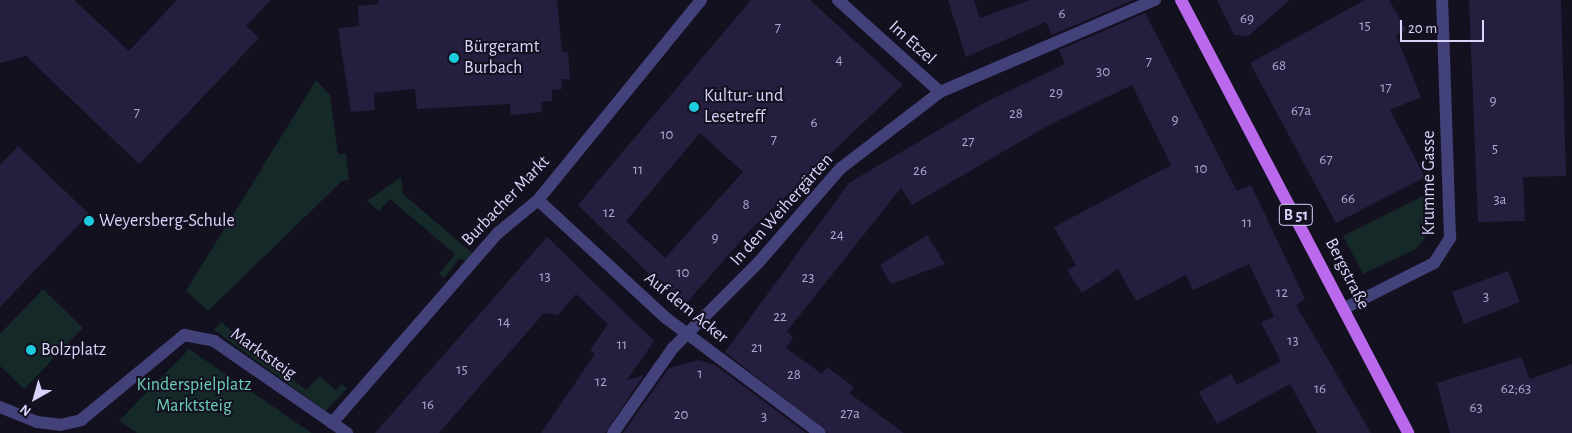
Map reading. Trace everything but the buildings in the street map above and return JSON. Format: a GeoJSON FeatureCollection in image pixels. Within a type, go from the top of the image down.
{"type":"FeatureCollection","features":[{"type":"Feature","properties":{"kind":"main road","name":"Bergstraße"},"geometry":{"type":"LineString","coordinates":[[1180,0],[1345,308],[1408,433]]}},
{"type":"Feature","properties":{"kind":"street","name":"Burbacher Markt"},"geometry":{"type":"LineString","coordinates":[[332,423],[498,233],[538,200],[701,0]]}},
{"type":"Feature","properties":{"kind":"street","name":"Im Etzel"},"geometry":{"type":"LineString","coordinates":[[838,0],[940,92]]}},
{"type":"Feature","properties":{"kind":"street","name":"In den Weihergärten"},"geometry":{"type":"LineString","coordinates":[[613,433],[687,334],[758,263],[841,168],[940,92],[1155,0]]}},
{"type":"Feature","properties":{"kind":"street","name":"Krumme Gasse"},"geometry":{"type":"LineString","coordinates":[[1345,308],[1434,263],[1450,238],[1442,0]]}},
{"type":"Feature","properties":{"kind":"street","name":"Auf dem Acker"},"geometry":{"type":"LineString","coordinates":[[538,200],[687,334],[820,433]]}},
{"type":"Feature","properties":{"kind":"street","name":"Marktsteig"},"geometry":{"type":"LineString","coordinates":[[0,407],[37,422],[60,425],[99,408],[184,335],[214,341],[347,433]]}},
{"type":"Feature","properties":{"kind":"green space"},"geometry":{"type":"Polygon","coordinates":[[[316,80],[330,95],[338,154],[346,154],[349,180],[342,181],[208,311],[186,291],[316,80]]]}},
{"type":"Feature","properties":{"kind":"green space"},"geometry":{"type":"Polygon","coordinates":[[[401,177],[403,194],[477,257],[470,265],[460,258],[444,278],[439,274],[455,254],[390,199],[379,211],[367,201],[401,177]]]}},
{"type":"Feature","properties":{"kind":"green space"},"geometry":{"type":"Polygon","coordinates":[[[1427,194],[1429,229],[1424,240],[1416,249],[1363,274],[1343,236],[1427,194]]]}},
{"type":"Feature","properties":{"kind":"green space","name":"Bolzplatz"},"geometry":{"type":"Polygon","coordinates":[[[43,289],[83,328],[24,389],[0,366],[0,334],[43,289]]]}},
{"type":"Feature","properties":{"kind":"green space"},"geometry":{"type":"Polygon","coordinates":[[[221,322],[306,390],[320,376],[336,390],[341,384],[347,388],[326,411],[214,330],[221,322]]]}},
{"type":"Feature","properties":{"kind":"green space","name":"Kinderspielplatz Marktsteig"},"geometry":{"type":"Polygon","coordinates":[[[189,349],[312,433],[137,433],[119,421],[189,349]]]}},
{"type":"Feature","properties":{"kind":"place","name":"Bürgeramt Burbach"},"geometry":{"type":"Point","coordinates":[454,58]}},
{"type":"Feature","properties":{"kind":"place","name":"Kultur- und Lesetreff"},"geometry":{"type":"Point","coordinates":[694,107]}},
{"type":"Feature","properties":{"kind":"place","name":"Weyersberg-Schule"},"geometry":{"type":"Point","coordinates":[89,221]}},
{"type":"Feature","properties":{"kind":"place","name":"Bolzplatz"},"geometry":{"type":"Point","coordinates":[31,350]}}]}
